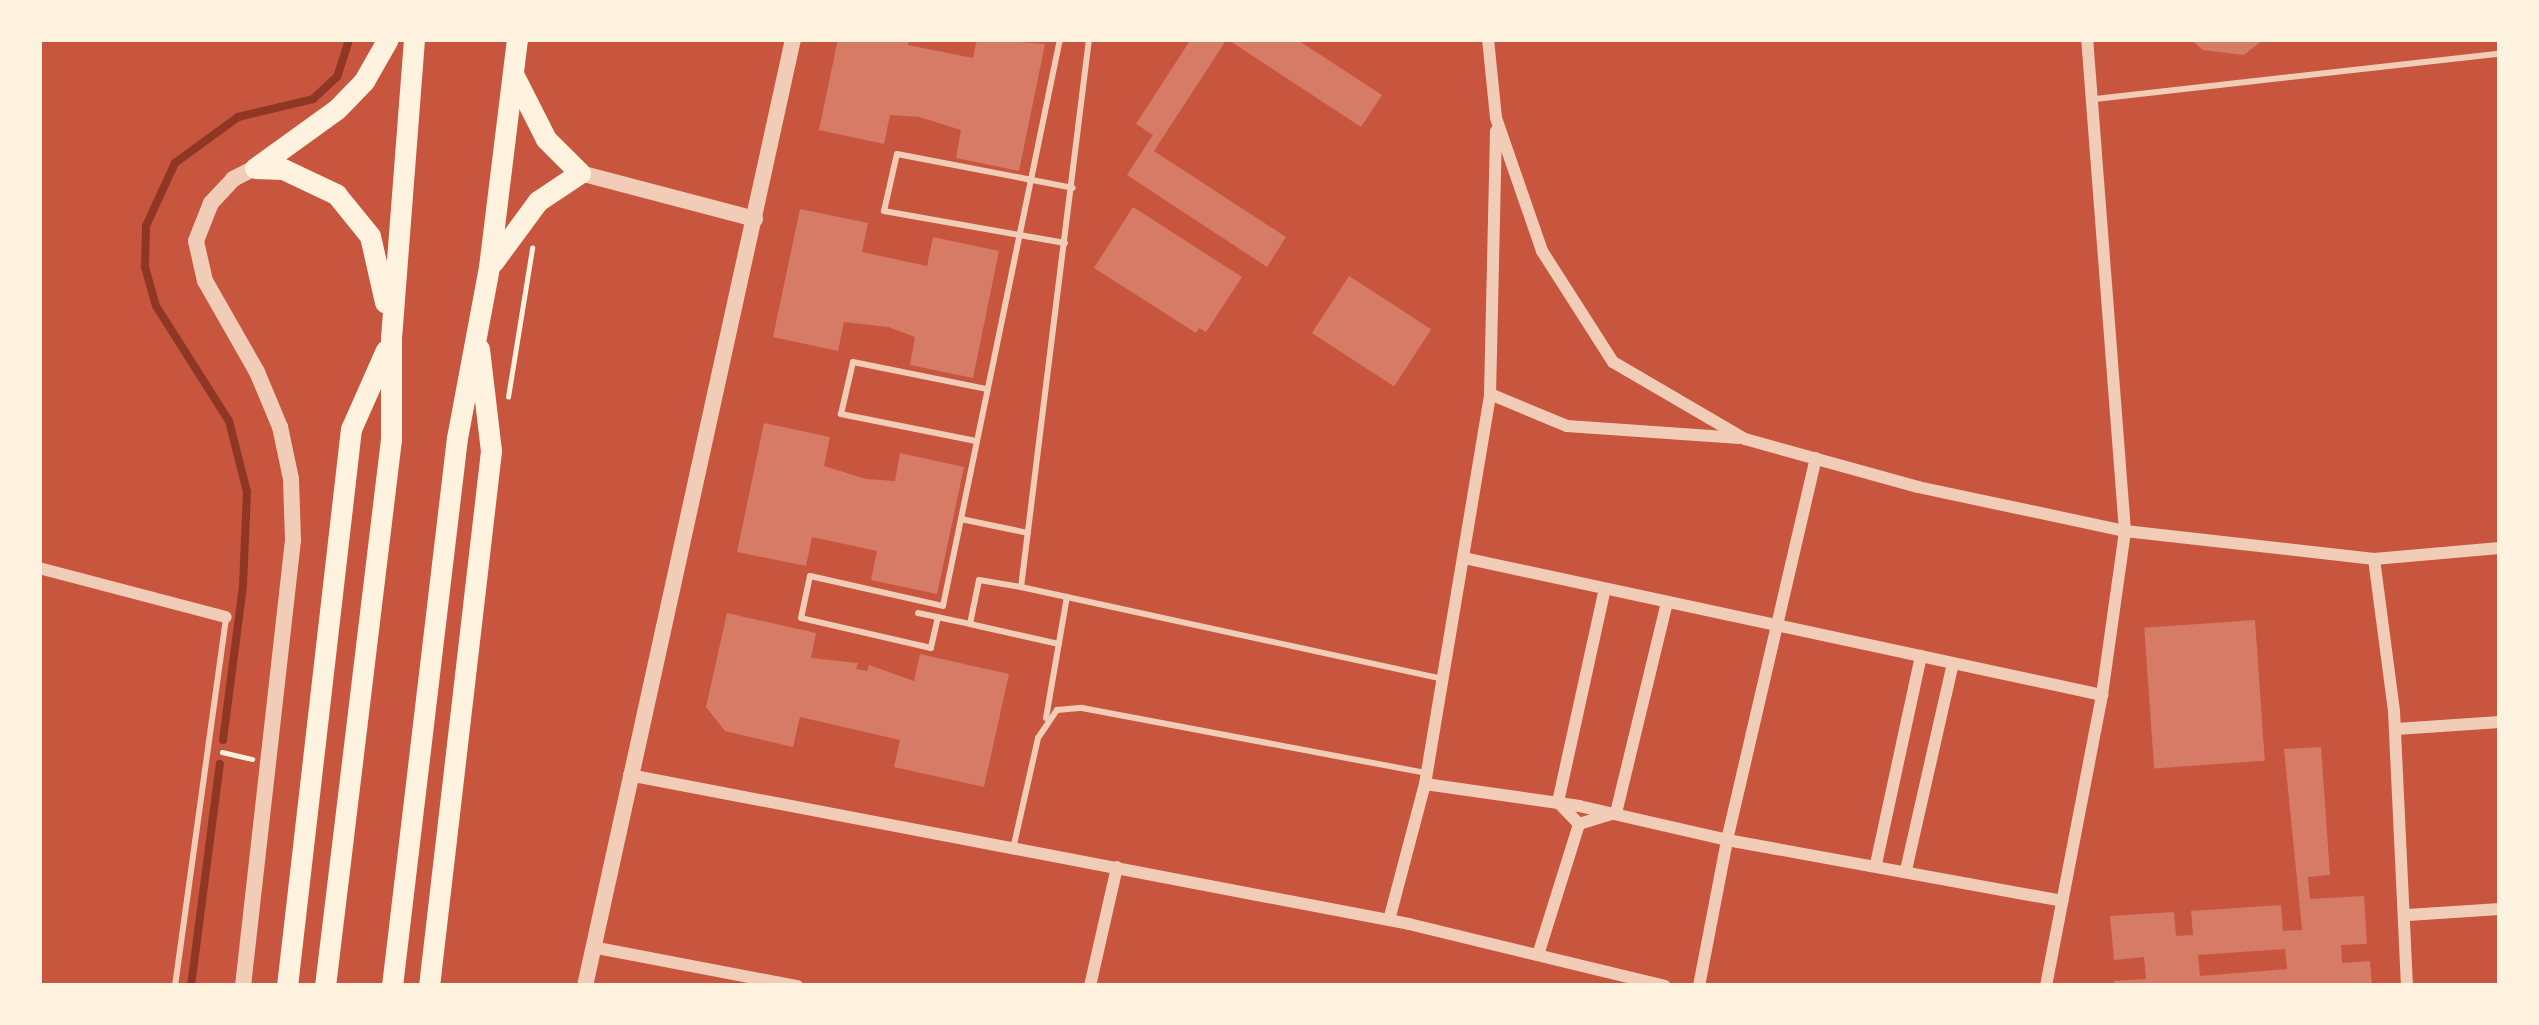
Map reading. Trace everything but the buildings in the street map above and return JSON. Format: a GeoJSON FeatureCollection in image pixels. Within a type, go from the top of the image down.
{"type":"FeatureCollection","features":[{"type":"Feature","properties":{"kind":"highway"},"geometry":{"type":"LineString","coordinates":[[255,168],[337,109],[364,81],[388,39]]}},
{"type":"Feature","properties":{"kind":"highway"},"geometry":{"type":"LineString","coordinates":[[325,986],[391,439],[391,338],[414,39]]}},
{"type":"Feature","properties":{"kind":"highway"},"geometry":{"type":"LineString","coordinates":[[392,986],[457,438],[489,267],[517,39]]}},
{"type":"Feature","properties":{"kind":"highway"},"geometry":{"type":"LineString","coordinates":[[489,267],[538,201],[580,173],[546,139],[513,73]]}},
{"type":"Feature","properties":{"kind":"highway"},"geometry":{"type":"LineString","coordinates":[[255,168],[308,178],[336,194],[355,214],[376,254],[391,338],[351,429],[287,986]]}},
{"type":"Feature","properties":{"kind":"highway"},"geometry":{"type":"LineString","coordinates":[[429,986],[491,451],[476,323]]}},
{"type":"Feature","properties":{"kind":"street"},"geometry":{"type":"LineString","coordinates":[[585,986],[627,775],[793,39]]}},
{"type":"Feature","properties":{"kind":"street"},"geometry":{"type":"LineString","coordinates":[[1389,920],[1426,778],[1490,394],[1496,118],[1488,39]]}},
{"type":"Feature","properties":{"kind":"street"},"geometry":{"type":"LineString","coordinates":[[2046,986],[2102,695],[2125,531],[2087,39]]}},
{"type":"Feature","properties":{"kind":"street"},"geometry":{"type":"LineString","coordinates":[[1496,118],[1541,251],[1613,362],[1745,439]]}},
{"type":"Feature","properties":{"kind":"street"},"geometry":{"type":"LineString","coordinates":[[243,986],[293,540],[291,479],[280,427],[205,281],[196,241],[212,203],[233,179],[255,168]]}},
{"type":"Feature","properties":{"kind":"street"},"geometry":{"type":"LineString","coordinates":[[580,173],[755,219]]}},
{"type":"Feature","properties":{"kind":"street"},"geometry":{"type":"LineString","coordinates":[[1490,394],[1568,426],[1745,439],[1918,487],[2125,531],[2374,559],[2500,548]]}},
{"type":"Feature","properties":{"kind":"street"},"geometry":{"type":"LineString","coordinates":[[1700,986],[1727,840],[1816,458]]}},
{"type":"Feature","properties":{"kind":"street"},"geometry":{"type":"LineString","coordinates":[[1464,558],[2102,695]]}},
{"type":"Feature","properties":{"kind":"street"},"geometry":{"type":"LineString","coordinates":[[2374,559],[2396,729],[2408,915],[2407,986]]}},
{"type":"Feature","properties":{"kind":"street"},"geometry":{"type":"LineString","coordinates":[[39,568],[226,617]]}},
{"type":"Feature","properties":{"kind":"street"},"geometry":{"type":"LineString","coordinates":[[1558,802],[1604,589]]}},
{"type":"Feature","properties":{"kind":"street"},"geometry":{"type":"LineString","coordinates":[[1616,814],[1667,602]]}},
{"type":"Feature","properties":{"kind":"street"},"geometry":{"type":"LineString","coordinates":[[1876,864],[1922,656]]}},
{"type":"Feature","properties":{"kind":"street"},"geometry":{"type":"LineString","coordinates":[[1906,870],[1953,663]]}},
{"type":"Feature","properties":{"kind":"street"},"geometry":{"type":"LineString","coordinates":[[2396,729],[2500,722]]}},
{"type":"Feature","properties":{"kind":"street"},"geometry":{"type":"LineString","coordinates":[[627,775],[1389,920],[1665,986]]}},
{"type":"Feature","properties":{"kind":"street"},"geometry":{"type":"LineString","coordinates":[[1426,778],[1727,840],[2063,901]]}},
{"type":"Feature","properties":{"kind":"street"},"geometry":{"type":"LineString","coordinates":[[1558,802],[1579,824]]}},
{"type":"Feature","properties":{"kind":"street"},"geometry":{"type":"LineString","coordinates":[[1579,824],[1616,814]]}},
{"type":"Feature","properties":{"kind":"street"},"geometry":{"type":"LineString","coordinates":[[1538,955],[1579,824]]}},
{"type":"Feature","properties":{"kind":"street"},"geometry":{"type":"LineString","coordinates":[[1090,986],[1117,867]]}},
{"type":"Feature","properties":{"kind":"street"},"geometry":{"type":"LineString","coordinates":[[2408,915],[2500,909]]}},
{"type":"Feature","properties":{"kind":"street"},"geometry":{"type":"LineString","coordinates":[[592,946],[733,980],[797,986]]}},
{"type":"Feature","properties":{"kind":"lane"},"geometry":{"type":"LineString","coordinates":[[938,617],[931,648],[801,618],[810,576],[943,606],[1060,39]]}},
{"type":"Feature","properties":{"kind":"lane"},"geometry":{"type":"LineString","coordinates":[[1021,587],[1089,39]]}},
{"type":"Feature","properties":{"kind":"lane"},"geometry":{"type":"LineString","coordinates":[[2092,100],[2499,54]]}},
{"type":"Feature","properties":{"kind":"lane"},"geometry":{"type":"LineString","coordinates":[[1065,244],[884,211],[897,154],[1073,188]]}},
{"type":"Feature","properties":{"kind":"lane"},"geometry":{"type":"LineString","coordinates":[[976,441],[842,414],[853,362],[987,388]]}},
{"type":"Feature","properties":{"kind":"lane"},"geometry":{"type":"LineString","coordinates":[[961,519],[1028,532]]}},
{"type":"Feature","properties":{"kind":"lane"},"geometry":{"type":"LineString","coordinates":[[970,625],[979,580],[1444,679]]}},
{"type":"Feature","properties":{"kind":"lane"},"geometry":{"type":"LineString","coordinates":[[1013,849],[1046,721],[1067,597]]}},
{"type":"Feature","properties":{"kind":"lane"},"geometry":{"type":"LineString","coordinates":[[918,613],[1059,644]]}},
{"type":"Feature","properties":{"kind":"lane"},"geometry":{"type":"LineString","coordinates":[[175,986],[226,617]]}},
{"type":"Feature","properties":{"kind":"lane"},"geometry":{"type":"LineString","coordinates":[[1046,721],[1057,710],[1082,708],[1426,778]]}},
{"type":"Feature","properties":{"kind":"path"},"geometry":{"type":"LineString","coordinates":[[205,748],[267,762]]}},
{"type":"Feature","properties":{"kind":"waterway"},"geometry":{"type":"LineString","coordinates":[[223,740],[243,586],[247,492],[229,421],[156,306],[145,267],[146,226],[175,163],[238,117],[313,99],[337,77],[349,39]]}},
{"type":"Feature","properties":{"kind":"waterway"},"geometry":{"type":"LineString","coordinates":[[191,986],[220,764]]}}]}
